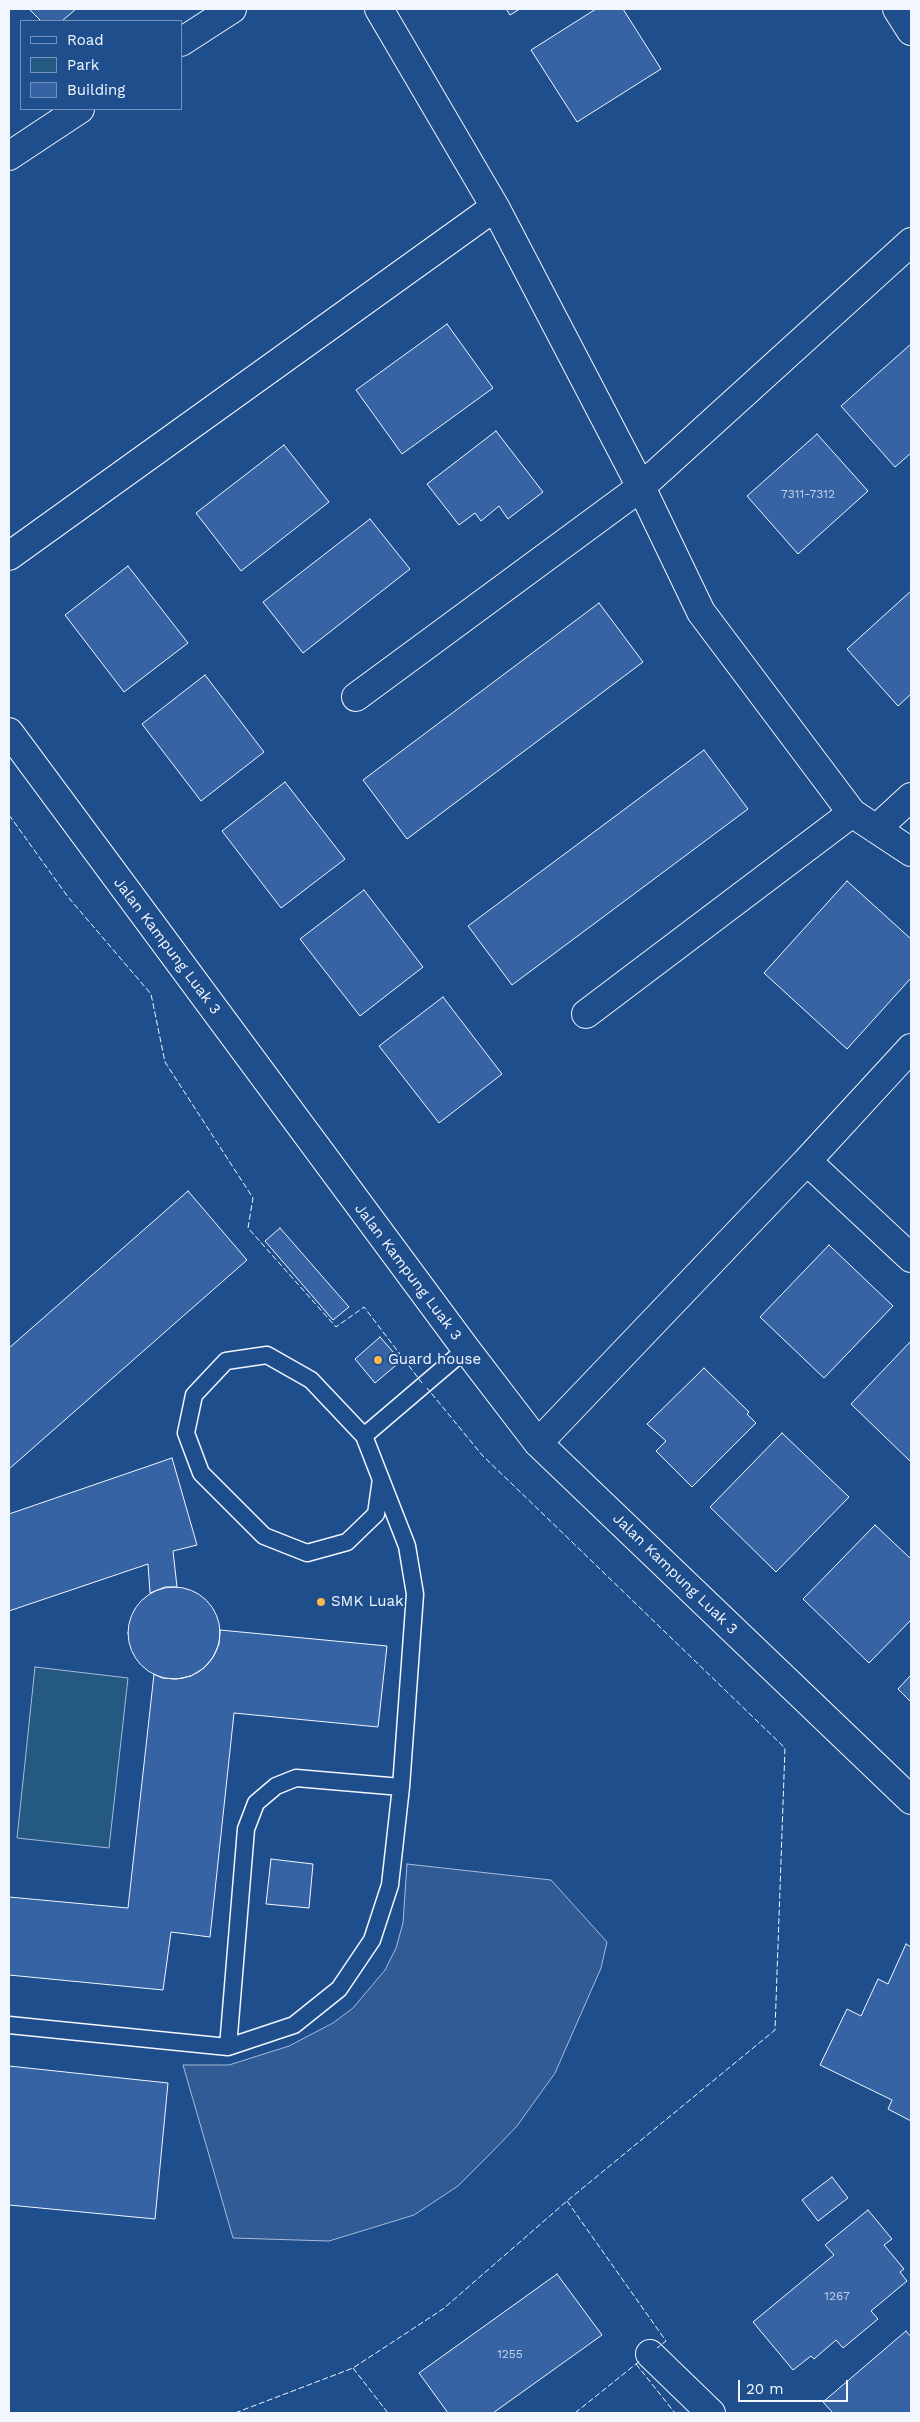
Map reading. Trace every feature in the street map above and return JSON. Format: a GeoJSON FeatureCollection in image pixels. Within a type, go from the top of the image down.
{"type":"FeatureCollection","features":[{"type":"Feature","properties":{"kind":"street"},"geometry":{"type":"LineString","coordinates":[[182,41],[232,9]]}},
{"type":"Feature","properties":{"kind":"street"},"geometry":{"type":"LineString","coordinates":[[379,9],[495,207],[641,486],[701,612],[852,813],[911,852]]}},
{"type":"Feature","properties":{"kind":"street"},"geometry":{"type":"LineString","coordinates":[[897,9],[911,31]]}},
{"type":"Feature","properties":{"kind":"street"},"geometry":{"type":"LineString","coordinates":[[9,156],[78,110]]}},
{"type":"Feature","properties":{"kind":"street"},"geometry":{"type":"LineString","coordinates":[[9,556],[495,207]]}},
{"type":"Feature","properties":{"kind":"street"},"geometry":{"type":"LineString","coordinates":[[356,697],[641,486],[911,242]]}},
{"type":"Feature","properties":{"kind":"street","name":"Jalan Kampung Luak 3"},"geometry":{"type":"LineString","coordinates":[[9,732],[466,1349],[538,1443],[911,1800]]}},
{"type":"Feature","properties":{"kind":"street"},"geometry":{"type":"LineString","coordinates":[[876,829],[911,796]]}},
{"type":"Feature","properties":{"kind":"street"},"geometry":{"type":"LineString","coordinates":[[586,1014],[852,813]]}},
{"type":"Feature","properties":{"kind":"street"},"geometry":{"type":"LineString","coordinates":[[538,1443],[807,1161],[911,1048]]}},
{"type":"Feature","properties":{"kind":"street"},"geometry":{"type":"LineString","coordinates":[[807,1161],[911,1258]]}},
{"type":"Feature","properties":{"kind":"street"},"geometry":{"type":"LineString","coordinates":[[650,2354],[712,2413]]}},
{"type":"Feature","properties":{"kind":"lane"},"geometry":{"type":"LineString","coordinates":[[364,1436],[466,1349]]}},
{"type":"Feature","properties":{"kind":"lane"},"geometry":{"type":"LineString","coordinates":[[9,2026],[228,2047],[294,2025],[339,1989],[372,1940],[390,1885],[401,1787],[415,1594],[407,1546],[382,1477],[364,1436],[311,1380],[267,1355],[226,1361],[194,1395],[186,1433],[201,1473],[264,1536],[308,1553],[347,1542],[376,1514],[382,1477]]}},
{"type":"Feature","properties":{"kind":"lane"},"geometry":{"type":"LineString","coordinates":[[228,2047],[246,1829],[256,1803],[276,1786],[296,1778],[401,1787]]}},
{"type":"Feature","properties":{"kind":"green space"},"geometry":{"type":"Polygon","coordinates":[[[35,1667],[128,1678],[109,1848],[17,1838],[35,1667]]]}},
{"type":"Feature","properties":{"kind":"shaded area"},"geometry":{"type":"Polygon","coordinates":[[[407,1864],[551,1880],[607,1942],[601,1968],[555,2073],[517,2126],[493,2151],[458,2186],[414,2215],[329,2241],[233,2238],[183,2065],[229,2065],[289,2046],[333,2023],[353,2008],[385,1970],[396,1948],[403,1923],[407,1864]]]}},
{"type":"Feature","properties":{"kind":"building"},"geometry":{"type":"Polygon","coordinates":[[[29,9],[76,9],[63,20],[40,20],[29,9]]]}},
{"type":"Feature","properties":{"kind":"building"},"geometry":{"type":"Polygon","coordinates":[[[506,9],[520,9],[510,15],[506,9]]]}},
{"type":"Feature","properties":{"kind":"building"},"geometry":{"type":"Polygon","coordinates":[[[596,9],[623,9],[661,69],[577,122],[531,50],[596,9]]]}},
{"type":"Feature","properties":{"kind":"building"},"geometry":{"type":"Polygon","coordinates":[[[447,324],[493,388],[402,454],[356,390],[447,324]]]}},
{"type":"Feature","properties":{"kind":"building"},"geometry":{"type":"Polygon","coordinates":[[[911,344],[911,453],[895,467],[841,406],[911,344]]]}},
{"type":"Feature","properties":{"kind":"building"},"geometry":{"type":"Polygon","coordinates":[[[496,431],[543,492],[508,519],[499,506],[481,521],[475,513],[459,525],[427,484],[496,431]]]}},
{"type":"Feature","properties":{"kind":"building"},"geometry":{"type":"Polygon","coordinates":[[[817,434],[868,491],[798,554],[747,496],[817,434]]]}},
{"type":"Feature","properties":{"kind":"building"},"geometry":{"type":"Polygon","coordinates":[[[284,445],[329,502],[241,571],[196,513],[284,445]]]}},
{"type":"Feature","properties":{"kind":"building"},"geometry":{"type":"Polygon","coordinates":[[[370,519],[410,569],[303,653],[263,602],[370,519]]]}},
{"type":"Feature","properties":{"kind":"building"},"geometry":{"type":"Polygon","coordinates":[[[128,566],[188,643],[124,692],[65,615],[128,566]]]}},
{"type":"Feature","properties":{"kind":"building"},"geometry":{"type":"Polygon","coordinates":[[[911,591],[911,694],[898,706],[847,649],[911,591]]]}},
{"type":"Feature","properties":{"kind":"building"},"geometry":{"type":"Polygon","coordinates":[[[599,603],[643,662],[407,839],[363,780],[599,603]]]}},
{"type":"Feature","properties":{"kind":"building"},"geometry":{"type":"Polygon","coordinates":[[[205,675],[264,752],[201,801],[142,724],[205,675]]]}},
{"type":"Feature","properties":{"kind":"building"},"geometry":{"type":"Polygon","coordinates":[[[704,750],[748,809],[512,985],[468,926],[704,750]]]}},
{"type":"Feature","properties":{"kind":"building"},"geometry":{"type":"Polygon","coordinates":[[[285,782],[345,859],[281,908],[222,831],[285,782]]]}},
{"type":"Feature","properties":{"kind":"building"},"geometry":{"type":"Polygon","coordinates":[[[847,881],[911,939],[911,978],[847,1049],[764,973],[847,881]]]}},
{"type":"Feature","properties":{"kind":"building"},"geometry":{"type":"Polygon","coordinates":[[[364,890],[423,967],[360,1016],[300,939],[364,890]]]}},
{"type":"Feature","properties":{"kind":"building"},"geometry":{"type":"Polygon","coordinates":[[[443,997],[502,1074],[439,1123],[379,1046],[443,997]]]}},
{"type":"Feature","properties":{"kind":"building"},"geometry":{"type":"Polygon","coordinates":[[[188,1191],[247,1260],[9,1469],[9,1348],[188,1191]]]}},
{"type":"Feature","properties":{"kind":"building"},"geometry":{"type":"Polygon","coordinates":[[[280,1228],[349,1307],[333,1320],[265,1241],[280,1228]]]}},
{"type":"Feature","properties":{"kind":"building"},"geometry":{"type":"Polygon","coordinates":[[[829,1245],[893,1306],[824,1378],[760,1317],[829,1245]]]}},
{"type":"Feature","properties":{"kind":"building","name":"Guard house"},"geometry":{"type":"Polygon","coordinates":[[[380,1337],[401,1361],[375,1383],[355,1359],[380,1337]]]}},
{"type":"Feature","properties":{"kind":"building"},"geometry":{"type":"Polygon","coordinates":[[[911,1341],[911,1462],[851,1404],[911,1341]]]}},
{"type":"Feature","properties":{"kind":"building"},"geometry":{"type":"Polygon","coordinates":[[[704,1368],[749,1412],[747,1414],[756,1423],[692,1487],[656,1451],[666,1441],[647,1424],[704,1368]]]}},
{"type":"Feature","properties":{"kind":"building"},"geometry":{"type":"Polygon","coordinates":[[[782,1433],[849,1497],[776,1572],[710,1507],[782,1433]]]}},
{"type":"Feature","properties":{"kind":"building"},"geometry":{"type":"Polygon","coordinates":[[[172,1458],[197,1545],[173,1551],[177,1587],[165,1587],[150,1593],[148,1564],[9,1611],[9,1514],[172,1458]]]}},
{"type":"Feature","properties":{"kind":"building"},"geometry":{"type":"Polygon","coordinates":[[[875,1525],[911,1559],[911,1620],[869,1663],[803,1599],[875,1525]]]}},
{"type":"Feature","properties":{"kind":"building"},"geometry":{"type":"Polygon","coordinates":[[[174,1587],[192,1591],[206,1601],[216,1615],[220,1633],[216,1651],[206,1665],[192,1675],[174,1679],[156,1675],[142,1665],[132,1651],[128,1633],[132,1615],[142,1601],[156,1591],[174,1587]]]}},
{"type":"Feature","properties":{"kind":"building"},"geometry":{"type":"Polygon","coordinates":[[[220,1630],[387,1646],[378,1727],[234,1713],[210,1937],[171,1932],[163,1990],[9,1975],[9,1897],[128,1908],[154,1674],[162,1678],[177,1679],[191,1676],[204,1668],[213,1657],[219,1644],[220,1630]]]}},
{"type":"Feature","properties":{"kind":"building"},"geometry":{"type":"Polygon","coordinates":[[[911,1675],[911,1702],[898,1689],[911,1675]]]}},
{"type":"Feature","properties":{"kind":"building"},"geometry":{"type":"Polygon","coordinates":[[[271,1859],[313,1864],[309,1908],[266,1904],[271,1859]]]}},
{"type":"Feature","properties":{"kind":"building"},"geometry":{"type":"Polygon","coordinates":[[[906,1944],[911,1947],[911,2121],[888,2109],[892,2100],[820,2065],[847,2009],[861,2016],[878,1979],[888,1984],[906,1944]]]}},
{"type":"Feature","properties":{"kind":"building"},"geometry":{"type":"Polygon","coordinates":[[[9,2066],[168,2083],[155,2219],[9,2205],[9,2066]]]}},
{"type":"Feature","properties":{"kind":"building"},"geometry":{"type":"Polygon","coordinates":[[[832,2177],[848,2198],[818,2221],[802,2200],[832,2177]]]}},
{"type":"Feature","properties":{"kind":"building"},"geometry":{"type":"Polygon","coordinates":[[[868,2210],[892,2239],[884,2245],[904,2269],[900,2272],[907,2281],[871,2311],[878,2319],[843,2348],[836,2340],[814,2359],[811,2356],[793,2370],[753,2322],[834,2255],[825,2245],[868,2210]]]}},
{"type":"Feature","properties":{"kind":"building"},"geometry":{"type":"Polygon","coordinates":[[[557,2274],[602,2335],[493,2413],[448,2413],[419,2373],[557,2274]]]}},
{"type":"Feature","properties":{"kind":"building"},"geometry":{"type":"Polygon","coordinates":[[[906,2331],[911,2337],[911,2413],[833,2413],[823,2402],[906,2331]]]}},
{"type":"Feature","properties":{"kind":"fence"},"geometry":{"type":"LineString","coordinates":[[9,815],[68,897],[151,994],[165,1062],[253,1198],[248,1228],[336,1327],[364,1307],[422,1383]]}},
{"type":"Feature","properties":{"kind":"fence"},"geometry":{"type":"LineString","coordinates":[[235,2413],[353,2368],[443,2309],[567,2201],[775,2030],[785,1748],[482,1455],[427,1388]]}},
{"type":"Feature","properties":{"kind":"fence"},"geometry":{"type":"LineString","coordinates":[[567,2201],[666,2341],[657,2348]]}},
{"type":"Feature","properties":{"kind":"fence"},"geometry":{"type":"LineString","coordinates":[[575,2413],[641,2360]]}},
{"type":"Feature","properties":{"kind":"fence"},"geometry":{"type":"LineString","coordinates":[[636,2364],[675,2413]]}},
{"type":"Feature","properties":{"kind":"fence"},"geometry":{"type":"LineString","coordinates":[[353,2368],[388,2413]]}},
{"type":"Feature","properties":{"kind":"place","name":"Guard house"},"geometry":{"type":"Point","coordinates":[378,1360]}},
{"type":"Feature","properties":{"kind":"place","name":"SMK Luak"},"geometry":{"type":"Point","coordinates":[321,1602]}}]}
